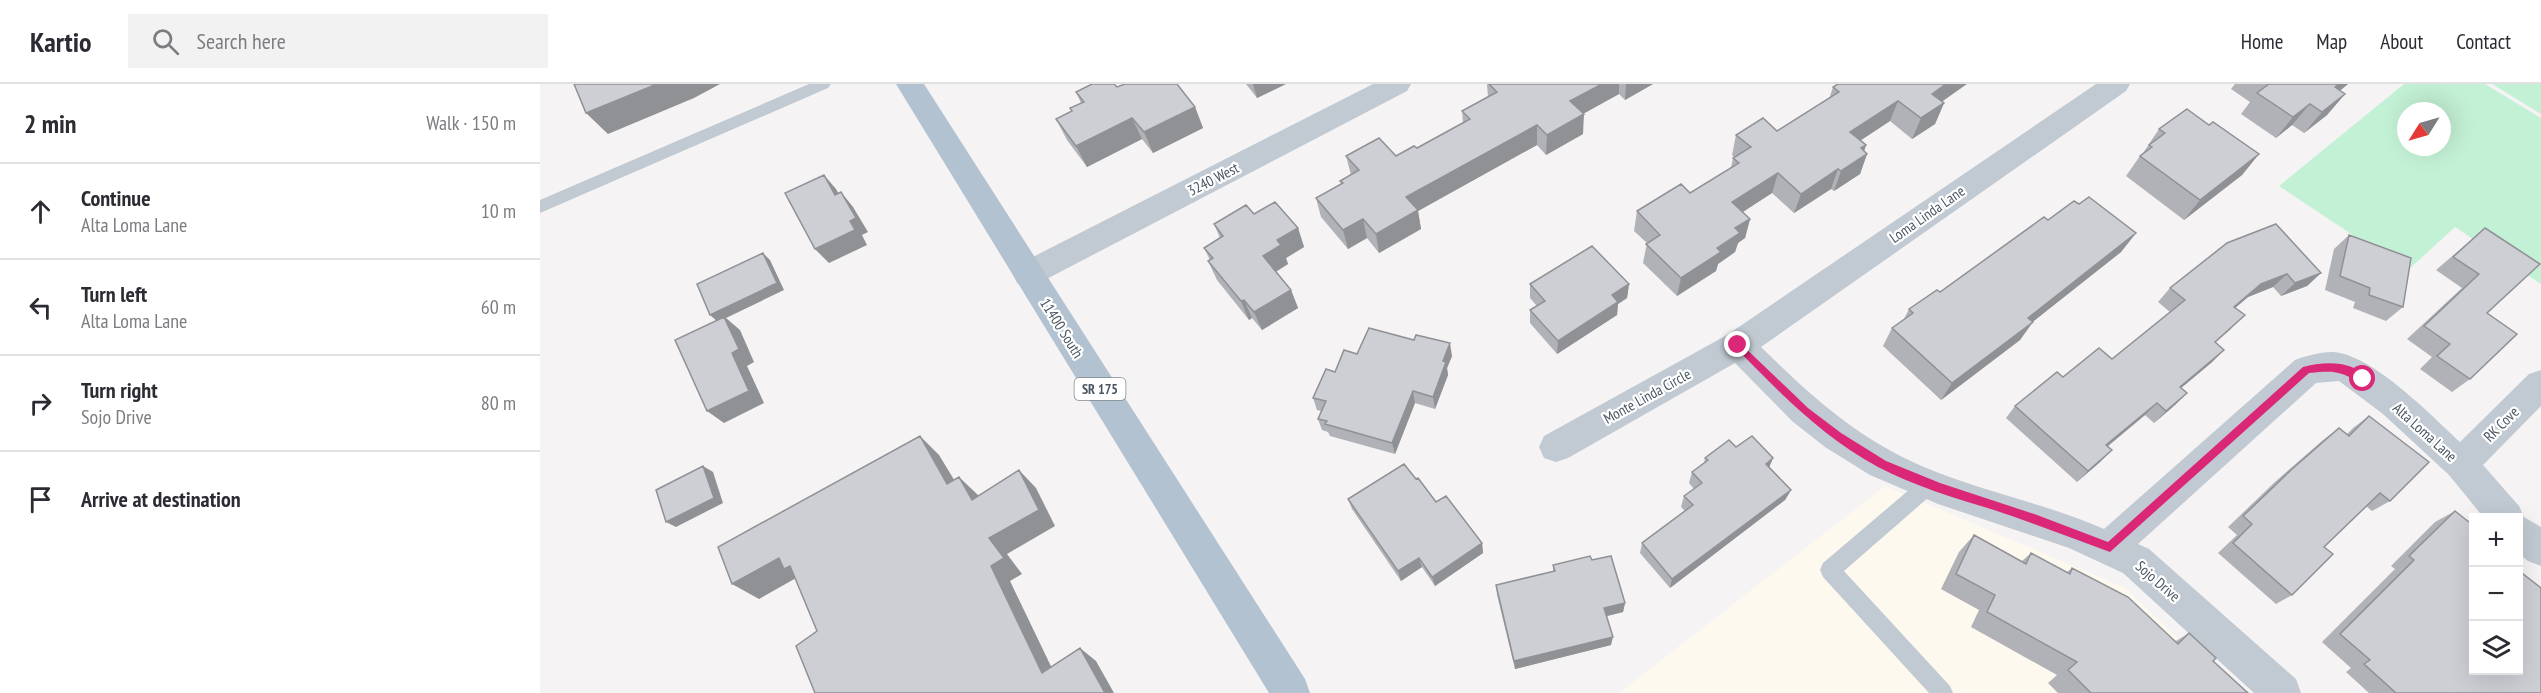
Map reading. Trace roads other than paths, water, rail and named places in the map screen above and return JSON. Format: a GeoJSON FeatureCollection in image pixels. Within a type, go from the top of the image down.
{"type":"FeatureCollection","features":[{"type":"Feature","properties":{"kind":"main road","name":"11400 South"},"geometry":{"type":"LineString","coordinates":[[910,84],[1291,693]]}},
{"type":"Feature","properties":{"kind":"street","name":"3240 West"},"geometry":{"type":"LineString","coordinates":[[1028,274],[1397,84]]}},
{"type":"Feature","properties":{"kind":"street","name":"Loma Linda Lane"},"geometry":{"type":"LineString","coordinates":[[1738,345],[2116,84]]}},
{"type":"Feature","properties":{"kind":"street","name":"Monte Linda Circle"},"geometry":{"type":"LineString","coordinates":[[1556,447],[1738,345]]}},
{"type":"Feature","properties":{"kind":"street","name":"Sojo Drive"},"geometry":{"type":"LineString","coordinates":[[1738,345],[1804,411],[1837,436],[1882,464],[1930,484],[2037,520],[2110,548],[2136,561],[2282,693]]}},
{"type":"Feature","properties":{"kind":"street","name":"Alta Loma Lane"},"geometry":{"type":"LineString","coordinates":[[2110,548],[2307,370],[2317,367],[2346,369],[2395,404],[2461,464],[2503,513]]}},
{"type":"Feature","properties":{"kind":"street","name":"RK Cove"},"geometry":{"type":"LineString","coordinates":[[2461,464],[2541,384]]}},
{"type":"Feature","properties":{"kind":"street"},"geometry":{"type":"LineString","coordinates":[[2523,535],[2541,549]]}},
{"type":"Feature","properties":{"kind":"lane"},"geometry":{"type":"LineString","coordinates":[[540,207],[823,84]]}},
{"type":"Feature","properties":{"kind":"lane"},"geometry":{"type":"LineString","coordinates":[[1930,484],[1830,570],[1943,693]]}}]}
